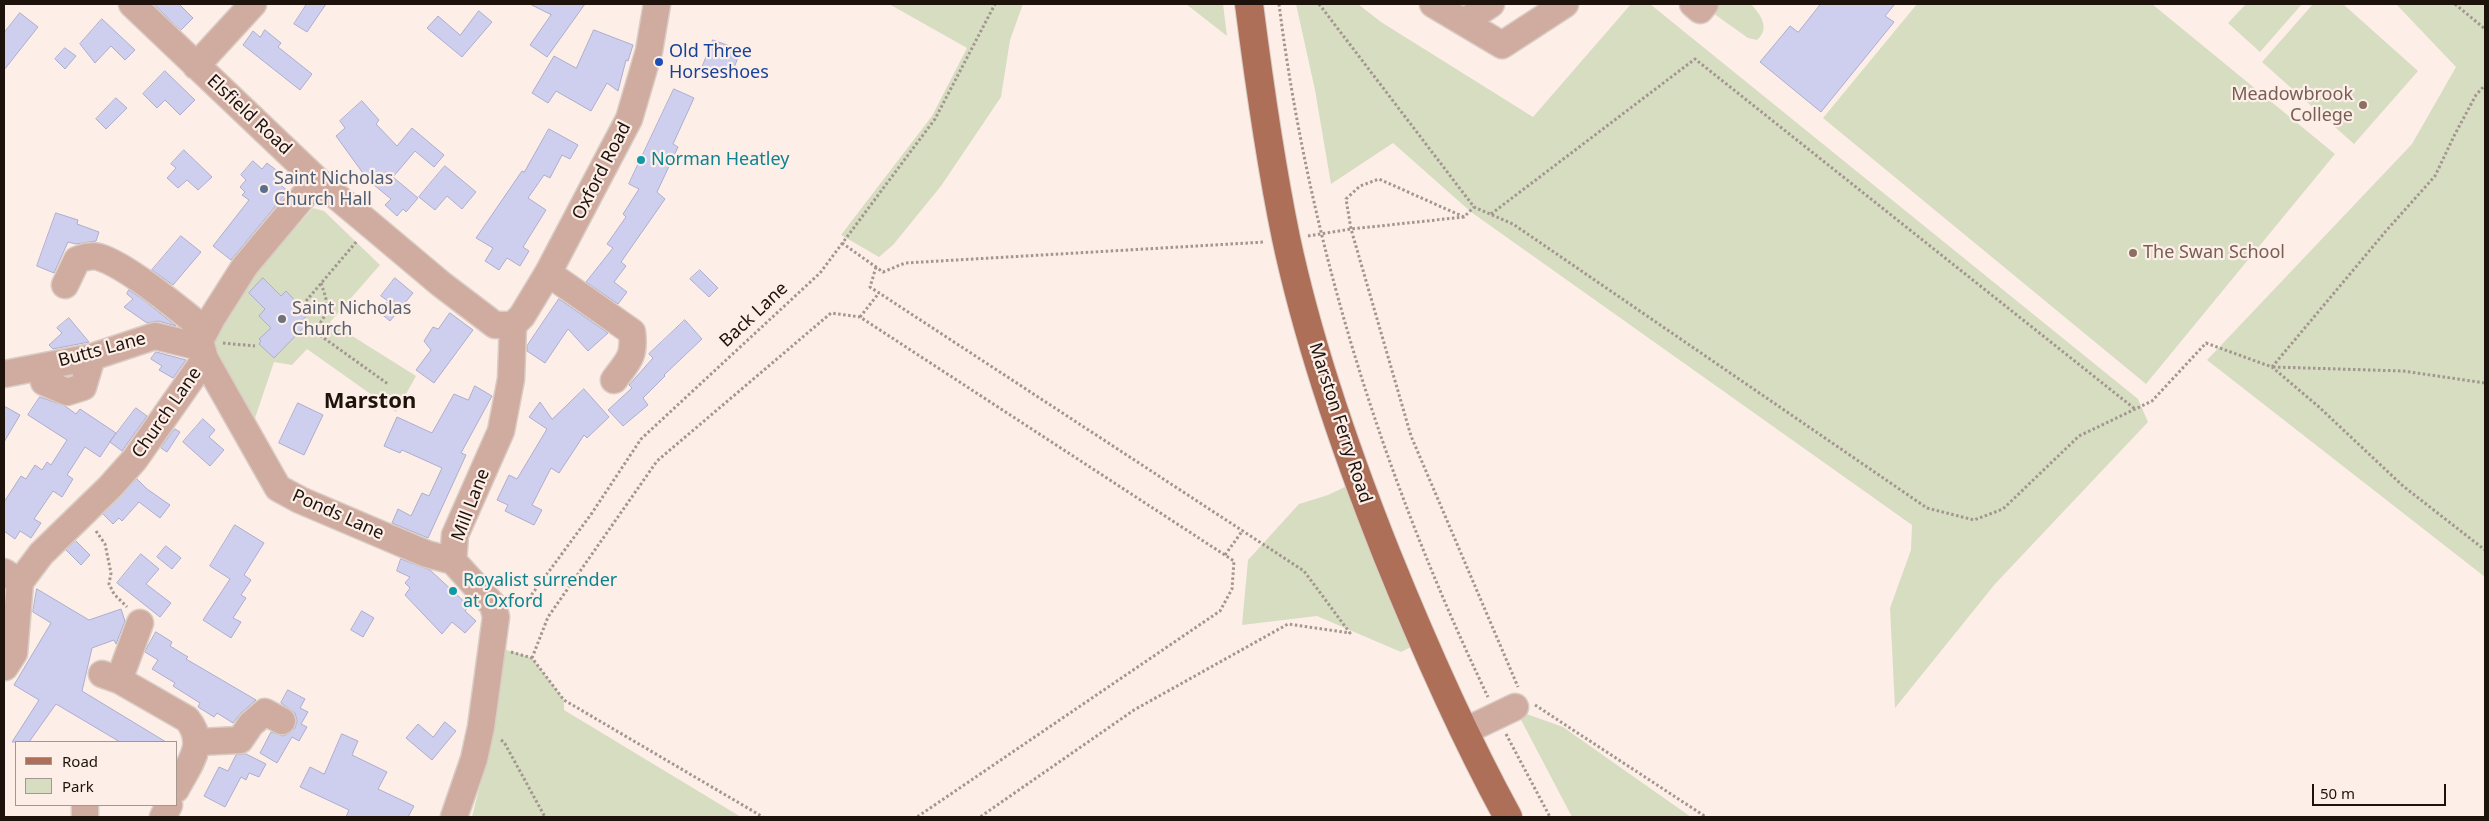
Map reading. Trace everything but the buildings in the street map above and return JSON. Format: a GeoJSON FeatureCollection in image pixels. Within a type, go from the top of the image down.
{"type":"FeatureCollection","features":[{"type":"Feature","properties":{"kind":"main road","name":"Marston Ferry Road"},"geometry":{"type":"LineString","coordinates":[[1249,4],[1262,109],[1287,240],[1306,319],[1353,466],[1423,644],[1508,817]]}},
{"type":"Feature","properties":{"kind":"street","name":"Elsfield Road"},"geometry":{"type":"LineString","coordinates":[[132,4],[317,180],[441,284],[495,326],[513,325]]}},
{"type":"Feature","properties":{"kind":"street"},"geometry":{"type":"LineString","coordinates":[[196,66],[253,4]]}},
{"type":"Feature","properties":{"kind":"street","name":"Oxford Road"},"geometry":{"type":"LineString","coordinates":[[513,325],[522,316],[548,273],[629,119],[649,51],[657,4]]}},
{"type":"Feature","properties":{"kind":"street"},"geometry":{"type":"LineString","coordinates":[[1433,4],[1502,45],[1565,4]]}},
{"type":"Feature","properties":{"kind":"street"},"geometry":{"type":"LineString","coordinates":[[1464,22],[1491,4]]}},
{"type":"Feature","properties":{"kind":"street"},"geometry":{"type":"LineString","coordinates":[[1693,4],[1700,10],[1705,4]]}},
{"type":"Feature","properties":{"kind":"street","name":"Church Lane"},"geometry":{"type":"LineString","coordinates":[[5,667],[14,653],[12,577],[41,554],[135,459],[245,266],[317,180]]}},
{"type":"Feature","properties":{"kind":"street"},"geometry":{"type":"LineString","coordinates":[[65,286],[77,260],[90,256],[101,258],[124,270],[202,344]]}},
{"type":"Feature","properties":{"kind":"street"},"geometry":{"type":"LineString","coordinates":[[548,273],[632,332],[634,348],[628,361],[614,380]]}},
{"type":"Feature","properties":{"kind":"street","name":"Mill Lane"},"geometry":{"type":"LineString","coordinates":[[496,617],[493,604],[453,561],[455,535],[501,431],[511,378],[513,325]]}},
{"type":"Feature","properties":{"kind":"street","name":"Butts Lane"},"geometry":{"type":"LineString","coordinates":[[5,372],[92,357],[155,336],[202,344]]}},
{"type":"Feature","properties":{"kind":"street","name":"Ponds Lane"},"geometry":{"type":"LineString","coordinates":[[202,344],[278,488],[300,500],[418,550],[453,561]]}},
{"type":"Feature","properties":{"kind":"street"},"geometry":{"type":"LineString","coordinates":[[44,382],[67,392],[83,386],[92,357]]}},
{"type":"Feature","properties":{"kind":"street"},"geometry":{"type":"LineString","coordinates":[[454,817],[474,759],[482,727],[494,646],[496,617]]}},
{"type":"Feature","properties":{"kind":"street"},"geometry":{"type":"LineString","coordinates":[[140,623],[111,677],[187,719],[197,734],[198,742],[178,785]]}},
{"type":"Feature","properties":{"kind":"street"},"geometry":{"type":"LineString","coordinates":[[1465,731],[1513,709]]}},
{"type":"Feature","properties":{"kind":"street"},"geometry":{"type":"LineString","coordinates":[[198,742],[240,740],[251,724],[266,712],[282,721]]}},
{"type":"Feature","properties":{"kind":"street"},"geometry":{"type":"LineString","coordinates":[[162,817],[168,806]]}},
{"type":"Feature","properties":{"kind":"path","name":"Back Lane"},"geometry":{"type":"LineString","coordinates":[[496,617],[528,600],[592,513],[641,439],[820,272],[935,119],[995,4]]}},
{"type":"Feature","properties":{"kind":"path"},"geometry":{"type":"LineString","coordinates":[[1279,4],[1291,86],[1321,234],[1349,333],[1388,455],[1432,570],[1513,709]]}},
{"type":"Feature","properties":{"kind":"path"},"geometry":{"type":"LineString","coordinates":[[1319,4],[1474,207],[1514,224],[1927,508],[1974,520],[2003,509],[2079,436],[2152,401],[2206,343],[2272,367],[2404,370],[2485,383]]}},
{"type":"Feature","properties":{"kind":"path"},"geometry":{"type":"LineString","coordinates":[[2454,4],[2485,29]]}},
{"type":"Feature","properties":{"kind":"path"},"geometry":{"type":"LineString","coordinates":[[1490,214],[1695,59],[2135,409]]}},
{"type":"Feature","properties":{"kind":"path"},"geometry":{"type":"LineString","coordinates":[[2272,367],[2386,231],[2435,176],[2476,95],[2485,85]]}},
{"type":"Feature","properties":{"kind":"path"},"geometry":{"type":"LineString","coordinates":[[1464,216],[1379,179],[1360,186],[1346,200],[1351,229],[1411,436],[1513,709],[1550,817]]}},
{"type":"Feature","properties":{"kind":"path"},"geometry":{"type":"LineString","coordinates":[[842,243],[882,272],[905,263],[1287,240],[1351,229],[1464,216],[1474,207]]}},
{"type":"Feature","properties":{"kind":"path"},"geometry":{"type":"LineString","coordinates":[[306,301],[372,226]]}},
{"type":"Feature","properties":{"kind":"path"},"geometry":{"type":"LineString","coordinates":[[876,267],[870,287],[1304,571],[1350,633],[1288,624],[1134,710],[980,817]]}},
{"type":"Feature","properties":{"kind":"path"},"geometry":{"type":"LineString","coordinates":[[321,283],[328,312],[314,331],[388,384]]}},
{"type":"Feature","properties":{"kind":"path"},"geometry":{"type":"LineString","coordinates":[[860,317],[879,293]]}},
{"type":"Feature","properties":{"kind":"path"},"geometry":{"type":"LineString","coordinates":[[532,658],[548,617],[657,461],[831,313],[860,317],[1234,561],[1232,589],[1220,611],[917,817]]}},
{"type":"Feature","properties":{"kind":"path"},"geometry":{"type":"LineString","coordinates":[[202,344],[255,346]]}},
{"type":"Feature","properties":{"kind":"path"},"geometry":{"type":"LineString","coordinates":[[2272,367],[2320,407],[2403,486],[2485,550]]}},
{"type":"Feature","properties":{"kind":"path"},"geometry":{"type":"LineString","coordinates":[[79,517],[100,534],[107,552],[111,573],[109,584],[114,594],[131,610],[140,623]]}},
{"type":"Feature","properties":{"kind":"path"},"geometry":{"type":"LineString","coordinates":[[1225,555],[1243,530]]}},
{"type":"Feature","properties":{"kind":"path"},"geometry":{"type":"LineString","coordinates":[[494,646],[532,658],[564,700],[763,817]]}},
{"type":"Feature","properties":{"kind":"path"},"geometry":{"type":"LineString","coordinates":[[1513,709],[1534,705],[1706,817]]}},
{"type":"Feature","properties":{"kind":"path"},"geometry":{"type":"LineString","coordinates":[[482,727],[504,742],[545,817]]}},
{"type":"Feature","properties":{"kind":"green space"},"geometry":{"type":"Polygon","coordinates":[[[889,4],[1023,4],[1010,40],[1001,97],[941,186],[893,245],[879,257],[841,235],[932,116],[967,48],[889,4]]]}},
{"type":"Feature","properties":{"kind":"green space"},"geometry":{"type":"Polygon","coordinates":[[[1186,4],[1223,4],[1227,36],[1186,4]]]}},
{"type":"Feature","properties":{"kind":"green space"},"geometry":{"type":"Polygon","coordinates":[[[1296,4],[1358,4],[1381,22],[1533,117],[1631,4],[1650,4],[2138,399],[2148,422],[1995,584],[1895,708],[1890,608],[1911,550],[1912,525],[1471,212],[1393,143],[1331,184],[1315,90],[1296,4]]]}},
{"type":"Feature","properties":{"kind":"green space"},"geometry":{"type":"Polygon","coordinates":[[[1713,4],[1751,4],[1763,21],[1764,26],[1761,35],[1757,40],[1748,38],[1717,16],[1713,12],[1713,4]]]}},
{"type":"Feature","properties":{"kind":"green space","name":"The Swan School"},"geometry":{"type":"Polygon","coordinates":[[[1917,4],[2152,4],[2335,154],[2146,384],[1823,118],[1917,4]]]}},
{"type":"Feature","properties":{"kind":"green space"},"geometry":{"type":"Polygon","coordinates":[[[2246,4],[2302,4],[2260,52],[2228,23],[2246,4]]]}},
{"type":"Feature","properties":{"kind":"green space"},"geometry":{"type":"Polygon","coordinates":[[[2313,4],[2343,4],[2418,71],[2354,144],[2262,62],[2313,4]]]}},
{"type":"Feature","properties":{"kind":"green space"},"geometry":{"type":"Polygon","coordinates":[[[2396,4],[2485,4],[2485,577],[2207,360],[2412,144],[2456,67],[2396,4]]]}},
{"type":"Feature","properties":{"kind":"green space"},"geometry":{"type":"Polygon","coordinates":[[[313,208],[324,211],[380,265],[330,322],[416,376],[396,412],[307,349],[292,365],[274,362],[251,430],[210,352],[222,323],[249,281],[313,208]]]}},
{"type":"Feature","properties":{"kind":"green space"},"geometry":{"type":"Polygon","coordinates":[[[1351,484],[1413,646],[1401,652],[1317,616],[1242,625],[1248,560],[1299,504],[1328,495],[1351,484]]]}},
{"type":"Feature","properties":{"kind":"green space"},"geometry":{"type":"Polygon","coordinates":[[[494,646],[532,658],[564,700],[564,710],[741,817],[472,817],[497,717],[483,717],[494,646]]]}},
{"type":"Feature","properties":{"kind":"green space"},"geometry":{"type":"Polygon","coordinates":[[[1524,713],[1563,727],[1691,817],[1572,817],[1519,716],[1524,713]]]}},
{"type":"Feature","properties":{"kind":"place","name":"Old Three Horseshoes"},"geometry":{"type":"Point","coordinates":[659,62]}},
{"type":"Feature","properties":{"kind":"place","name":"Meadowbrook College"},"geometry":{"type":"Point","coordinates":[2363,105]}},
{"type":"Feature","properties":{"kind":"place","name":"Norman Heatley"},"geometry":{"type":"Point","coordinates":[641,160]}},
{"type":"Feature","properties":{"kind":"place","name":"Saint Nicholas Church Hall"},"geometry":{"type":"Point","coordinates":[264,189]}},
{"type":"Feature","properties":{"kind":"place","name":"The Swan School"},"geometry":{"type":"Point","coordinates":[2133,253]}},
{"type":"Feature","properties":{"kind":"place","name":"Saint Nicholas Church"},"geometry":{"type":"Point","coordinates":[282,319]}},
{"type":"Feature","properties":{"kind":"place","name":"Royalist surrender at Oxford"},"geometry":{"type":"Point","coordinates":[453,591]}},
{"type":"Feature","properties":{"kind":"district","name":"Marston"},"geometry":{"type":"Point","coordinates":[370,402]}}]}
